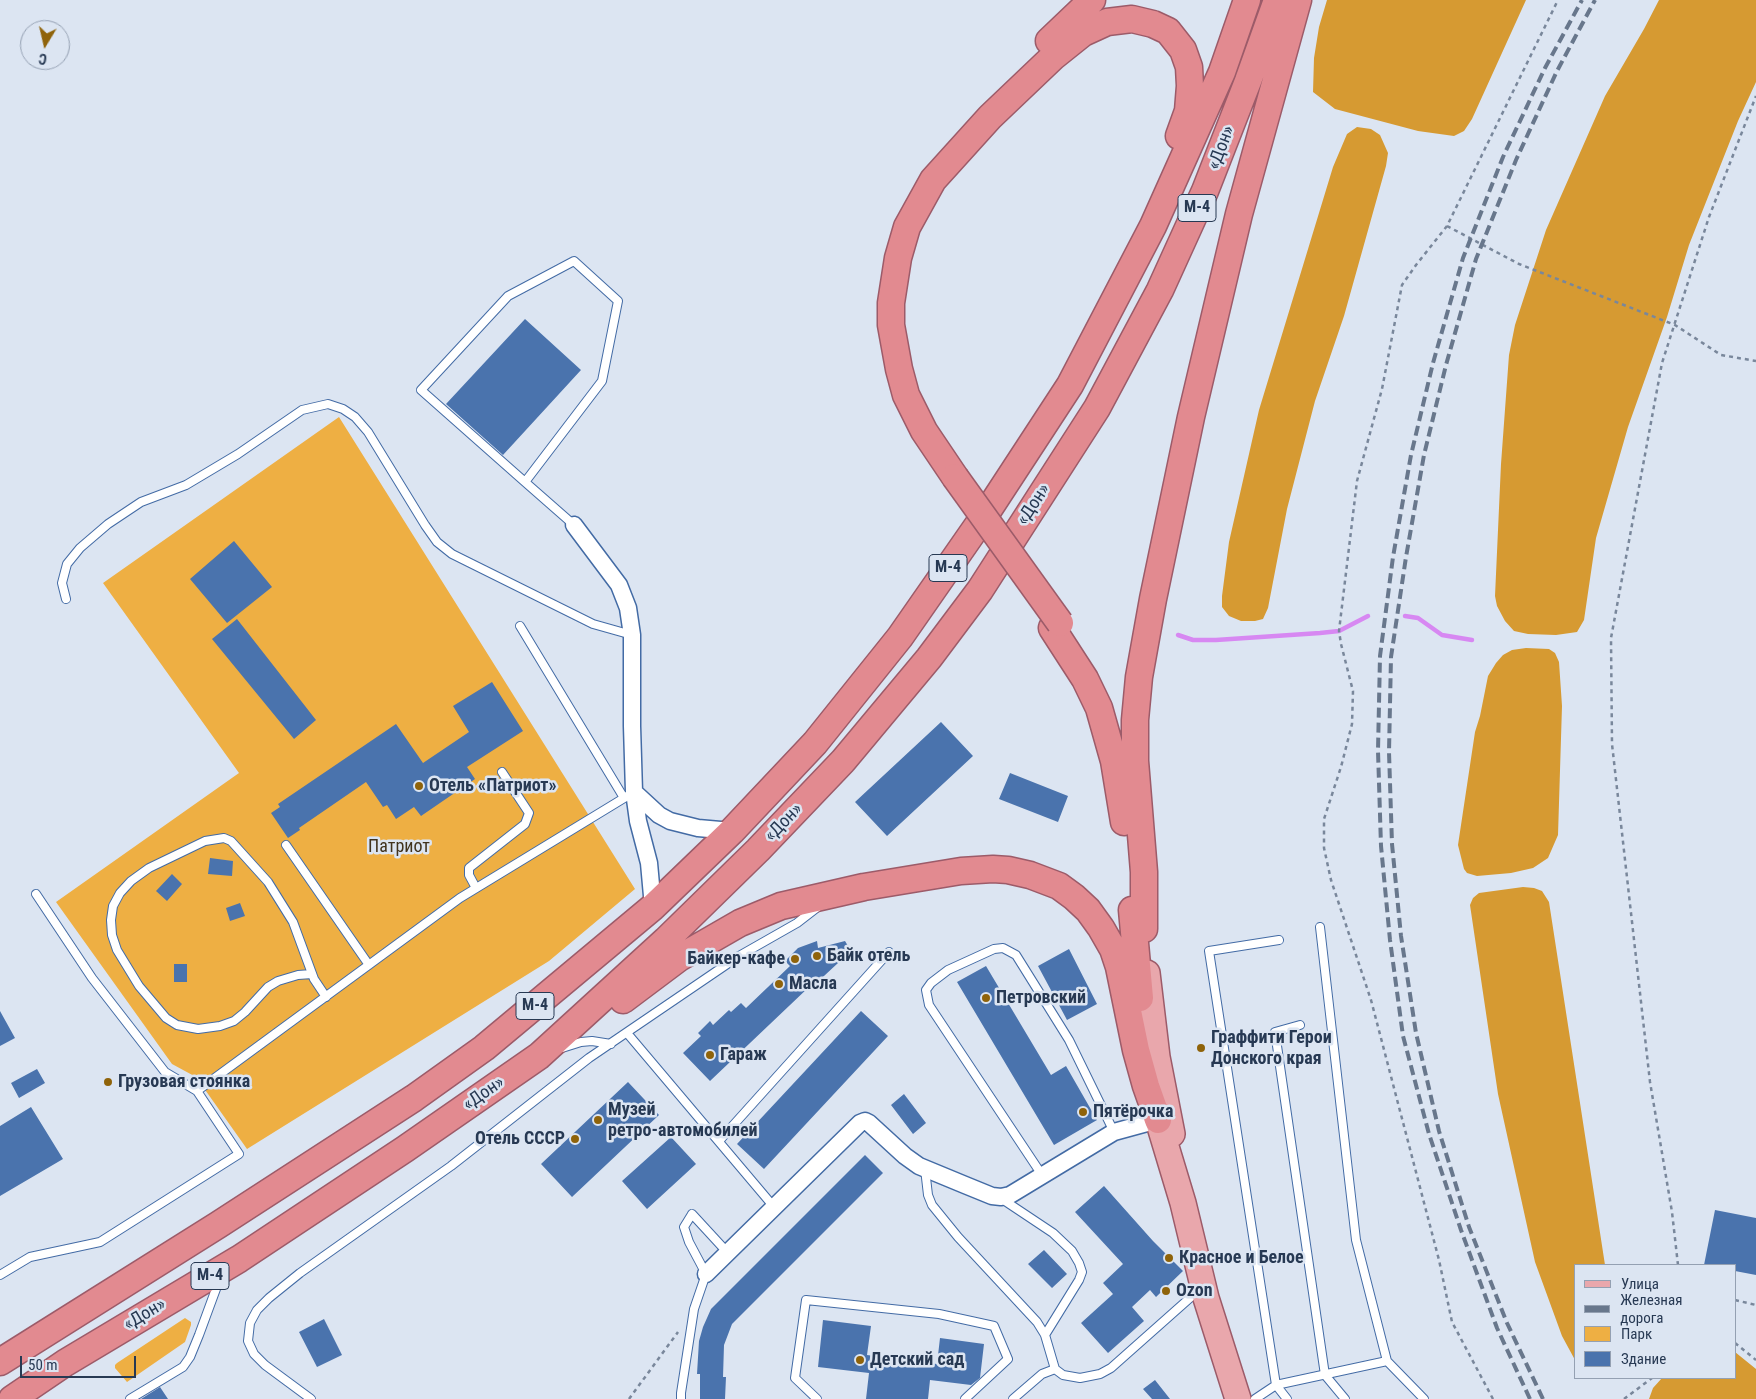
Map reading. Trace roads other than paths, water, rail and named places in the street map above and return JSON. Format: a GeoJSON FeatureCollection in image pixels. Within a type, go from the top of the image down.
{"type":"FeatureCollection","features":[{"type":"Feature","properties":{"kind":"highway"},"geometry":{"type":"LineString","coordinates":[[1092,0],[980,109],[940,151],[911,190],[895,224],[886,257],[880,304],[882,345],[886,367],[904,419],[1094,674],[1109,704],[1123,760],[1144,929]]}},
{"type":"Feature","properties":{"kind":"highway","name":"«Дон»"},"geometry":{"type":"LineString","coordinates":[[0,1362],[218,1225],[414,1098],[503,1032],[653,908],[732,831],[815,743],[906,630],[987,512],[1070,385],[1153,226],[1222,72],[1247,0]]}},
{"type":"Feature","properties":{"kind":"highway","name":"«Дон»"},"geometry":{"type":"LineString","coordinates":[[12,1399],[65,1363],[224,1268],[405,1149],[539,1056],[666,940],[758,850],[830,775],[929,658],[980,590],[1097,408],[1160,290],[1205,191],[1277,0]]}},
{"type":"Feature","properties":{"kind":"highway"},"geometry":{"type":"LineString","coordinates":[[1144,929],[1144,872],[1135,761],[1135,720],[1139,677],[1153,599],[1191,417],[1232,243],[1298,0]]}},
{"type":"Feature","properties":{"kind":"highway"},"geometry":{"type":"LineString","coordinates":[[951,480],[906,395],[891,325],[891,303],[898,258],[908,227],[933,180],[990,117],[1053,57],[1083,33],[1107,22],[1132,19],[1153,24],[1168,31],[1183,50],[1189,67],[1188,110],[1152,207],[1153,226]]}},
{"type":"Feature","properties":{"kind":"highway"},"geometry":{"type":"LineString","coordinates":[[1056,625],[1099,708],[1114,761],[1124,824],[1142,1020],[1164,1120]]}},
{"type":"Feature","properties":{"kind":"highway"},"geometry":{"type":"LineString","coordinates":[[539,1056],[582,1030],[679,958],[740,923],[781,906],[833,893],[961,871],[1008,870],[1045,880],[1074,897],[1088,910],[1101,928],[1113,949],[1119,967],[1143,1077],[1164,1120]]}},
{"type":"Feature","properties":{"kind":"main road"},"geometry":{"type":"LineString","coordinates":[[1144,929],[1149,999],[1164,1120],[1204,1286],[1238,1399]]}},
{"type":"Feature","properties":{"kind":"street"},"geometry":{"type":"LineString","coordinates":[[574,525],[619,585],[628,608],[632,636],[632,726],[629,795],[649,863],[653,908]]}},
{"type":"Feature","properties":{"kind":"street"},"geometry":{"type":"LineString","coordinates":[[629,795],[670,821],[698,828],[732,831]]}},
{"type":"Feature","properties":{"kind":"street"},"geometry":{"type":"LineString","coordinates":[[706,1274],[853,1128],[865,1121],[873,1126],[905,1156],[926,1169],[983,1192],[1001,1197],[1010,1195],[1114,1132],[1164,1120]]}},
{"type":"Feature","properties":{"kind":"lane"},"geometry":{"type":"LineString","coordinates":[[526,482],[602,381],[618,301],[574,261],[508,296],[421,390],[574,525]]}},
{"type":"Feature","properties":{"kind":"lane"},"geometry":{"type":"LineString","coordinates":[[66,599],[62,583],[67,564],[80,548],[108,524],[142,502],[186,485],[231,459],[302,410],[328,404],[343,409],[355,417],[368,432],[425,525],[437,542],[452,554],[593,624],[632,636]]}},
{"type":"Feature","properties":{"kind":"lane"},"geometry":{"type":"LineString","coordinates":[[197,1092],[460,898],[629,795],[520,626]]}},
{"type":"Feature","properties":{"kind":"lane"},"geometry":{"type":"LineString","coordinates":[[476,888],[468,875],[469,868],[526,824],[529,813],[502,772]]}},
{"type":"Feature","properties":{"kind":"lane"},"geometry":{"type":"LineString","coordinates":[[312,974],[298,975],[278,981],[268,988],[234,1021],[220,1026],[198,1029],[177,1025],[166,1018],[144,992],[117,950],[112,935],[111,920],[113,906],[120,893],[131,881],[149,868],[205,841],[224,838],[232,841],[268,882],[280,900],[293,922],[312,974],[326,996]]}},
{"type":"Feature","properties":{"kind":"lane"},"geometry":{"type":"LineString","coordinates":[[286,844],[368,965]]}},
{"type":"Feature","properties":{"kind":"lane"},"geometry":{"type":"LineString","coordinates":[[311,1399],[265,1365],[254,1354],[248,1341],[250,1322],[257,1310],[269,1298],[300,1273],[451,1166],[589,1058],[739,956],[797,924],[833,893]]}},
{"type":"Feature","properties":{"kind":"lane"},"geometry":{"type":"LineString","coordinates":[[0,1275],[30,1257],[100,1242],[239,1154],[197,1092],[165,1072],[92,978],[36,894]]}},
{"type":"Feature","properties":{"kind":"lane"},"geometry":{"type":"LineString","coordinates":[[1320,927],[1356,1240],[1387,1361],[1424,1399]]}},
{"type":"Feature","properties":{"kind":"lane"},"geometry":{"type":"LineString","coordinates":[[1279,940],[1209,951],[1276,1385],[1287,1399]]}},
{"type":"Feature","properties":{"kind":"lane"},"geometry":{"type":"LineString","coordinates":[[1042,1175],[929,1005],[926,990],[931,983],[948,970],[994,949],[1003,948],[1016,955],[1069,1040],[1114,1132]]}},
{"type":"Feature","properties":{"kind":"lane"},"geometry":{"type":"LineString","coordinates":[[719,1142],[889,952]]}},
{"type":"Feature","properties":{"kind":"lane"},"geometry":{"type":"LineString","coordinates":[[1300,1025],[1275,1032],[1325,1375],[1345,1399]]}},
{"type":"Feature","properties":{"kind":"lane"},"geometry":{"type":"LineString","coordinates":[[627,1033],[774,1207]]}},
{"type":"Feature","properties":{"kind":"lane"},"geometry":{"type":"LineString","coordinates":[[539,1056],[581,1042],[592,1041],[611,1044]]}},
{"type":"Feature","properties":{"kind":"lane"},"geometry":{"type":"LineString","coordinates":[[926,1169],[928,1195],[939,1215],[1037,1322],[1044,1335],[1055,1369],[1063,1375],[1080,1378],[1100,1374],[1111,1368],[1204,1286]]}},
{"type":"Feature","properties":{"kind":"lane"},"geometry":{"type":"LineString","coordinates":[[1001,1197],[1052,1232],[1072,1251],[1080,1263],[1082,1272],[1079,1280],[1044,1335]]}},
{"type":"Feature","properties":{"kind":"lane"},"geometry":{"type":"LineString","coordinates":[[681,1399],[694,1309],[706,1274],[727,1252],[692,1214],[684,1227],[689,1242],[706,1274]]}},
{"type":"Feature","properties":{"kind":"lane"},"geometry":{"type":"LineString","coordinates":[[130,1399],[183,1367],[199,1335],[224,1268]]}},
{"type":"Feature","properties":{"kind":"lane"},"geometry":{"type":"LineString","coordinates":[[817,1399],[796,1378],[806,1300],[939,1314],[994,1326],[1008,1359],[965,1399]]}},
{"type":"Feature","properties":{"kind":"lane"},"geometry":{"type":"LineString","coordinates":[[1254,1399],[1276,1385],[1387,1361]]}},
{"type":"Feature","properties":{"kind":"lane"},"geometry":{"type":"LineString","coordinates":[[1013,1399],[1042,1374],[1055,1369]]}},
{"type":"Feature","properties":{"kind":"waterway"},"geometry":{"type":"LineString","coordinates":[[1178,635],[1193,640],[1216,640],[1320,633],[1339,631],[1368,616]]}},
{"type":"Feature","properties":{"kind":"waterway"},"geometry":{"type":"LineString","coordinates":[[1405,616],[1418,618],[1442,635],[1472,640]]}},
{"type":"Feature","properties":{"kind":"railway"},"geometry":{"type":"LineString","coordinates":[[1530,1399],[1497,1328],[1461,1230],[1429,1134],[1403,1036],[1390,940],[1381,846],[1378,751],[1380,656],[1393,557],[1411,455],[1433,363],[1463,258],[1503,157],[1545,68],[1582,0]]}},
{"type":"Feature","properties":{"kind":"railway"},"geometry":{"type":"LineString","coordinates":[[1543,1399],[1507,1323],[1469,1227],[1439,1131],[1416,1033],[1401,936],[1392,844],[1389,752],[1391,657],[1424,455],[1446,365],[1476,259],[1516,160],[1557,71],[1595,0]]}},
{"type":"Feature","properties":{"kind":"place","name":"Отель «Патриот»"},"geometry":{"type":"Point","coordinates":[419,786]}},
{"type":"Feature","properties":{"kind":"place","name":"Байк отель"},"geometry":{"type":"Point","coordinates":[817,956]}},
{"type":"Feature","properties":{"kind":"place","name":"Байкер-кафе"},"geometry":{"type":"Point","coordinates":[795,959]}},
{"type":"Feature","properties":{"kind":"place","name":"Масла"},"geometry":{"type":"Point","coordinates":[779,984]}},
{"type":"Feature","properties":{"kind":"place","name":"Петровский"},"geometry":{"type":"Point","coordinates":[986,998]}},
{"type":"Feature","properties":{"kind":"place","name":"Граффити Герои Донского края"},"geometry":{"type":"Point","coordinates":[1201,1048]}},
{"type":"Feature","properties":{"kind":"place","name":"Гараж"},"geometry":{"type":"Point","coordinates":[710,1055]}},
{"type":"Feature","properties":{"kind":"place","name":"Грузовая стоянка"},"geometry":{"type":"Point","coordinates":[108,1082]}},
{"type":"Feature","properties":{"kind":"place","name":"Пятёрочка"},"geometry":{"type":"Point","coordinates":[1083,1112]}},
{"type":"Feature","properties":{"kind":"place","name":"Музей ретро-автомобилей"},"geometry":{"type":"Point","coordinates":[598,1120]}},
{"type":"Feature","properties":{"kind":"place","name":"Отель СССР"},"geometry":{"type":"Point","coordinates":[575,1139]}},
{"type":"Feature","properties":{"kind":"place","name":"Красное и Белое"},"geometry":{"type":"Point","coordinates":[1169,1258]}},
{"type":"Feature","properties":{"kind":"place","name":"Ozon"},"geometry":{"type":"Point","coordinates":[1166,1291]}},
{"type":"Feature","properties":{"kind":"place","name":"Детский сад"},"geometry":{"type":"Point","coordinates":[860,1360]}},
{"type":"Feature","properties":{"kind":"park label","name":"Патриот"},"geometry":{"type":"Point","coordinates":[399,847]}}]}
